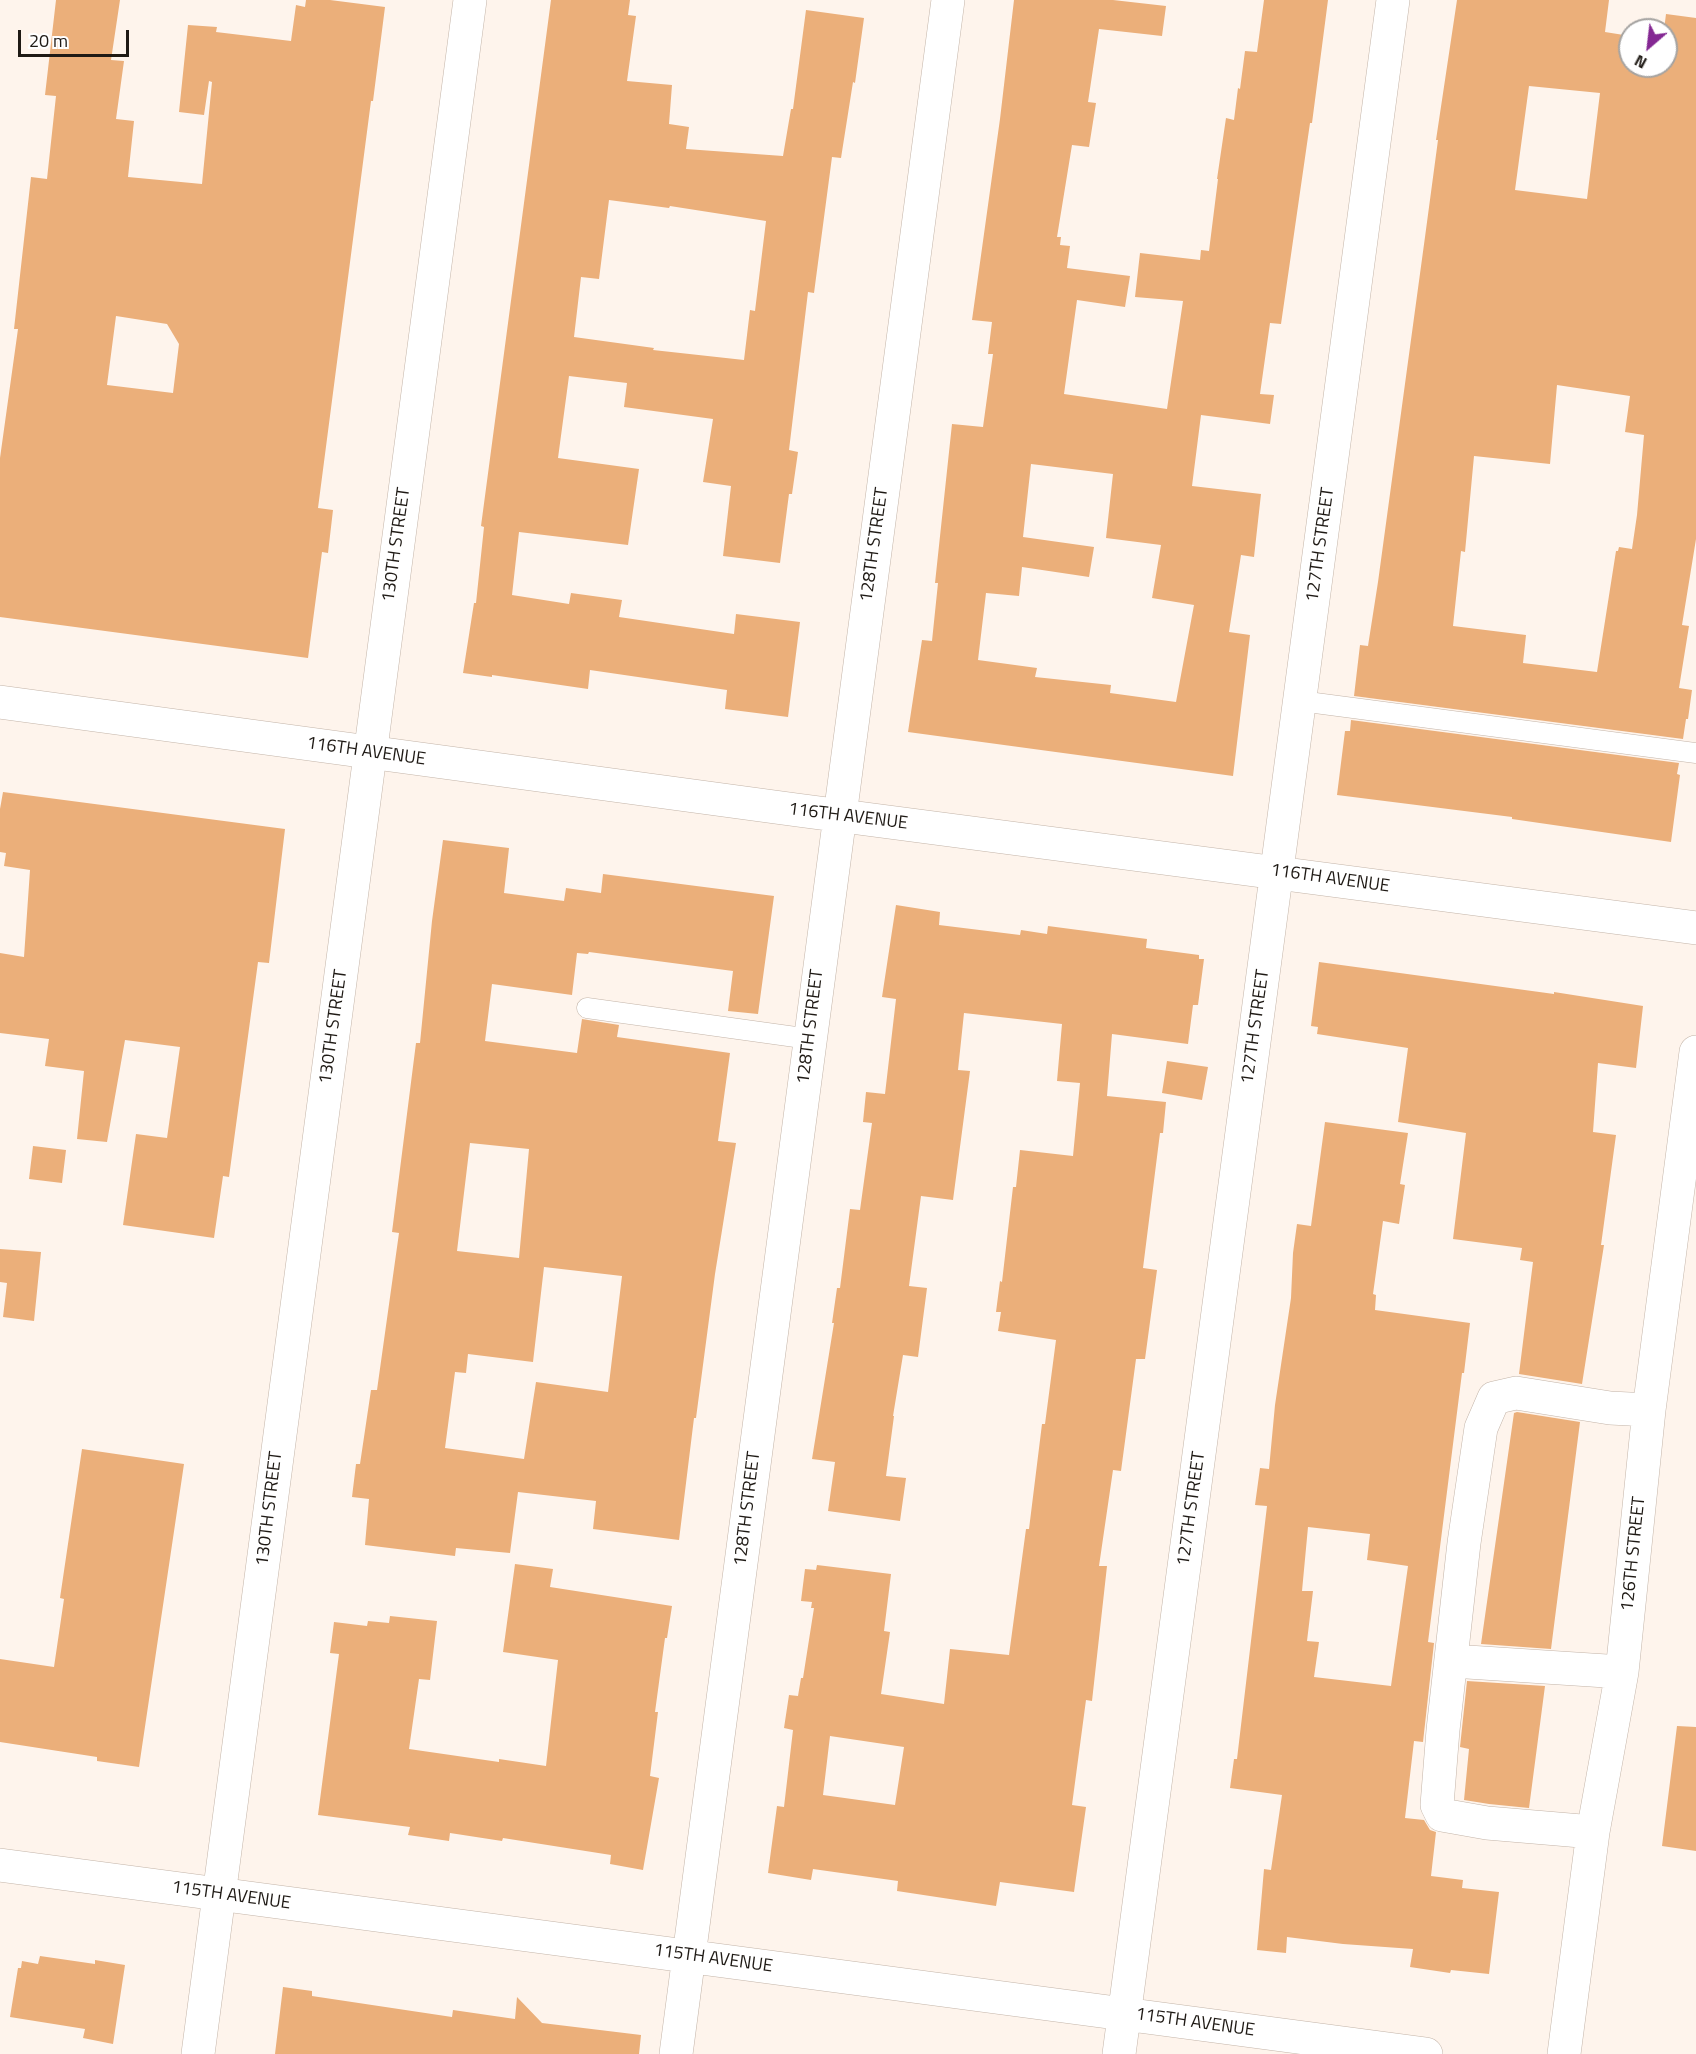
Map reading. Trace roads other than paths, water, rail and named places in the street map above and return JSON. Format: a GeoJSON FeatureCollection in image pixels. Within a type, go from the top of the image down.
{"type":"FeatureCollection","features":[{"type":"Feature","properties":{"kind":"street","name":"130TH STREET"},"geometry":{"type":"LineString","coordinates":[[198,2054],[470,0]]}},
{"type":"Feature","properties":{"kind":"street","name":"128TH STREET"},"geometry":{"type":"LineString","coordinates":[[676,2054],[948,0]]}},
{"type":"Feature","properties":{"kind":"street","name":"127TH STREET"},"geometry":{"type":"LineString","coordinates":[[1119,2054],[1393,0]]}},
{"type":"Feature","properties":{"kind":"street","name":"116TH AVENUE"},"geometry":{"type":"LineString","coordinates":[[0,702],[839,816],[1696,928]]}},
{"type":"Feature","properties":{"kind":"street","name":"126TH STREET"},"geometry":{"type":"LineString","coordinates":[[1564,2054],[1593,1832],[1622,1672],[1649,1410],[1696,1052]]}},
{"type":"Feature","properties":{"kind":"street"},"geometry":{"type":"LineString","coordinates":[[1593,1832],[1487,1823],[1442,1815],[1437,1805],[1464,1543],[1481,1428],[1494,1398],[1516,1393],[1610,1408],[1649,1410]]}},
{"type":"Feature","properties":{"kind":"street"},"geometry":{"type":"LineString","coordinates":[[1452,1661],[1622,1672]]}},
{"type":"Feature","properties":{"kind":"street","name":"115TH AVENUE"},"geometry":{"type":"LineString","coordinates":[[0,1865],[1426,2054]]}},
{"type":"Feature","properties":{"kind":"lane"},"geometry":{"type":"LineString","coordinates":[[1300,701],[1696,753]]}},
{"type":"Feature","properties":{"kind":"lane"},"geometry":{"type":"LineString","coordinates":[[587,1008],[810,1039]]}}]}
